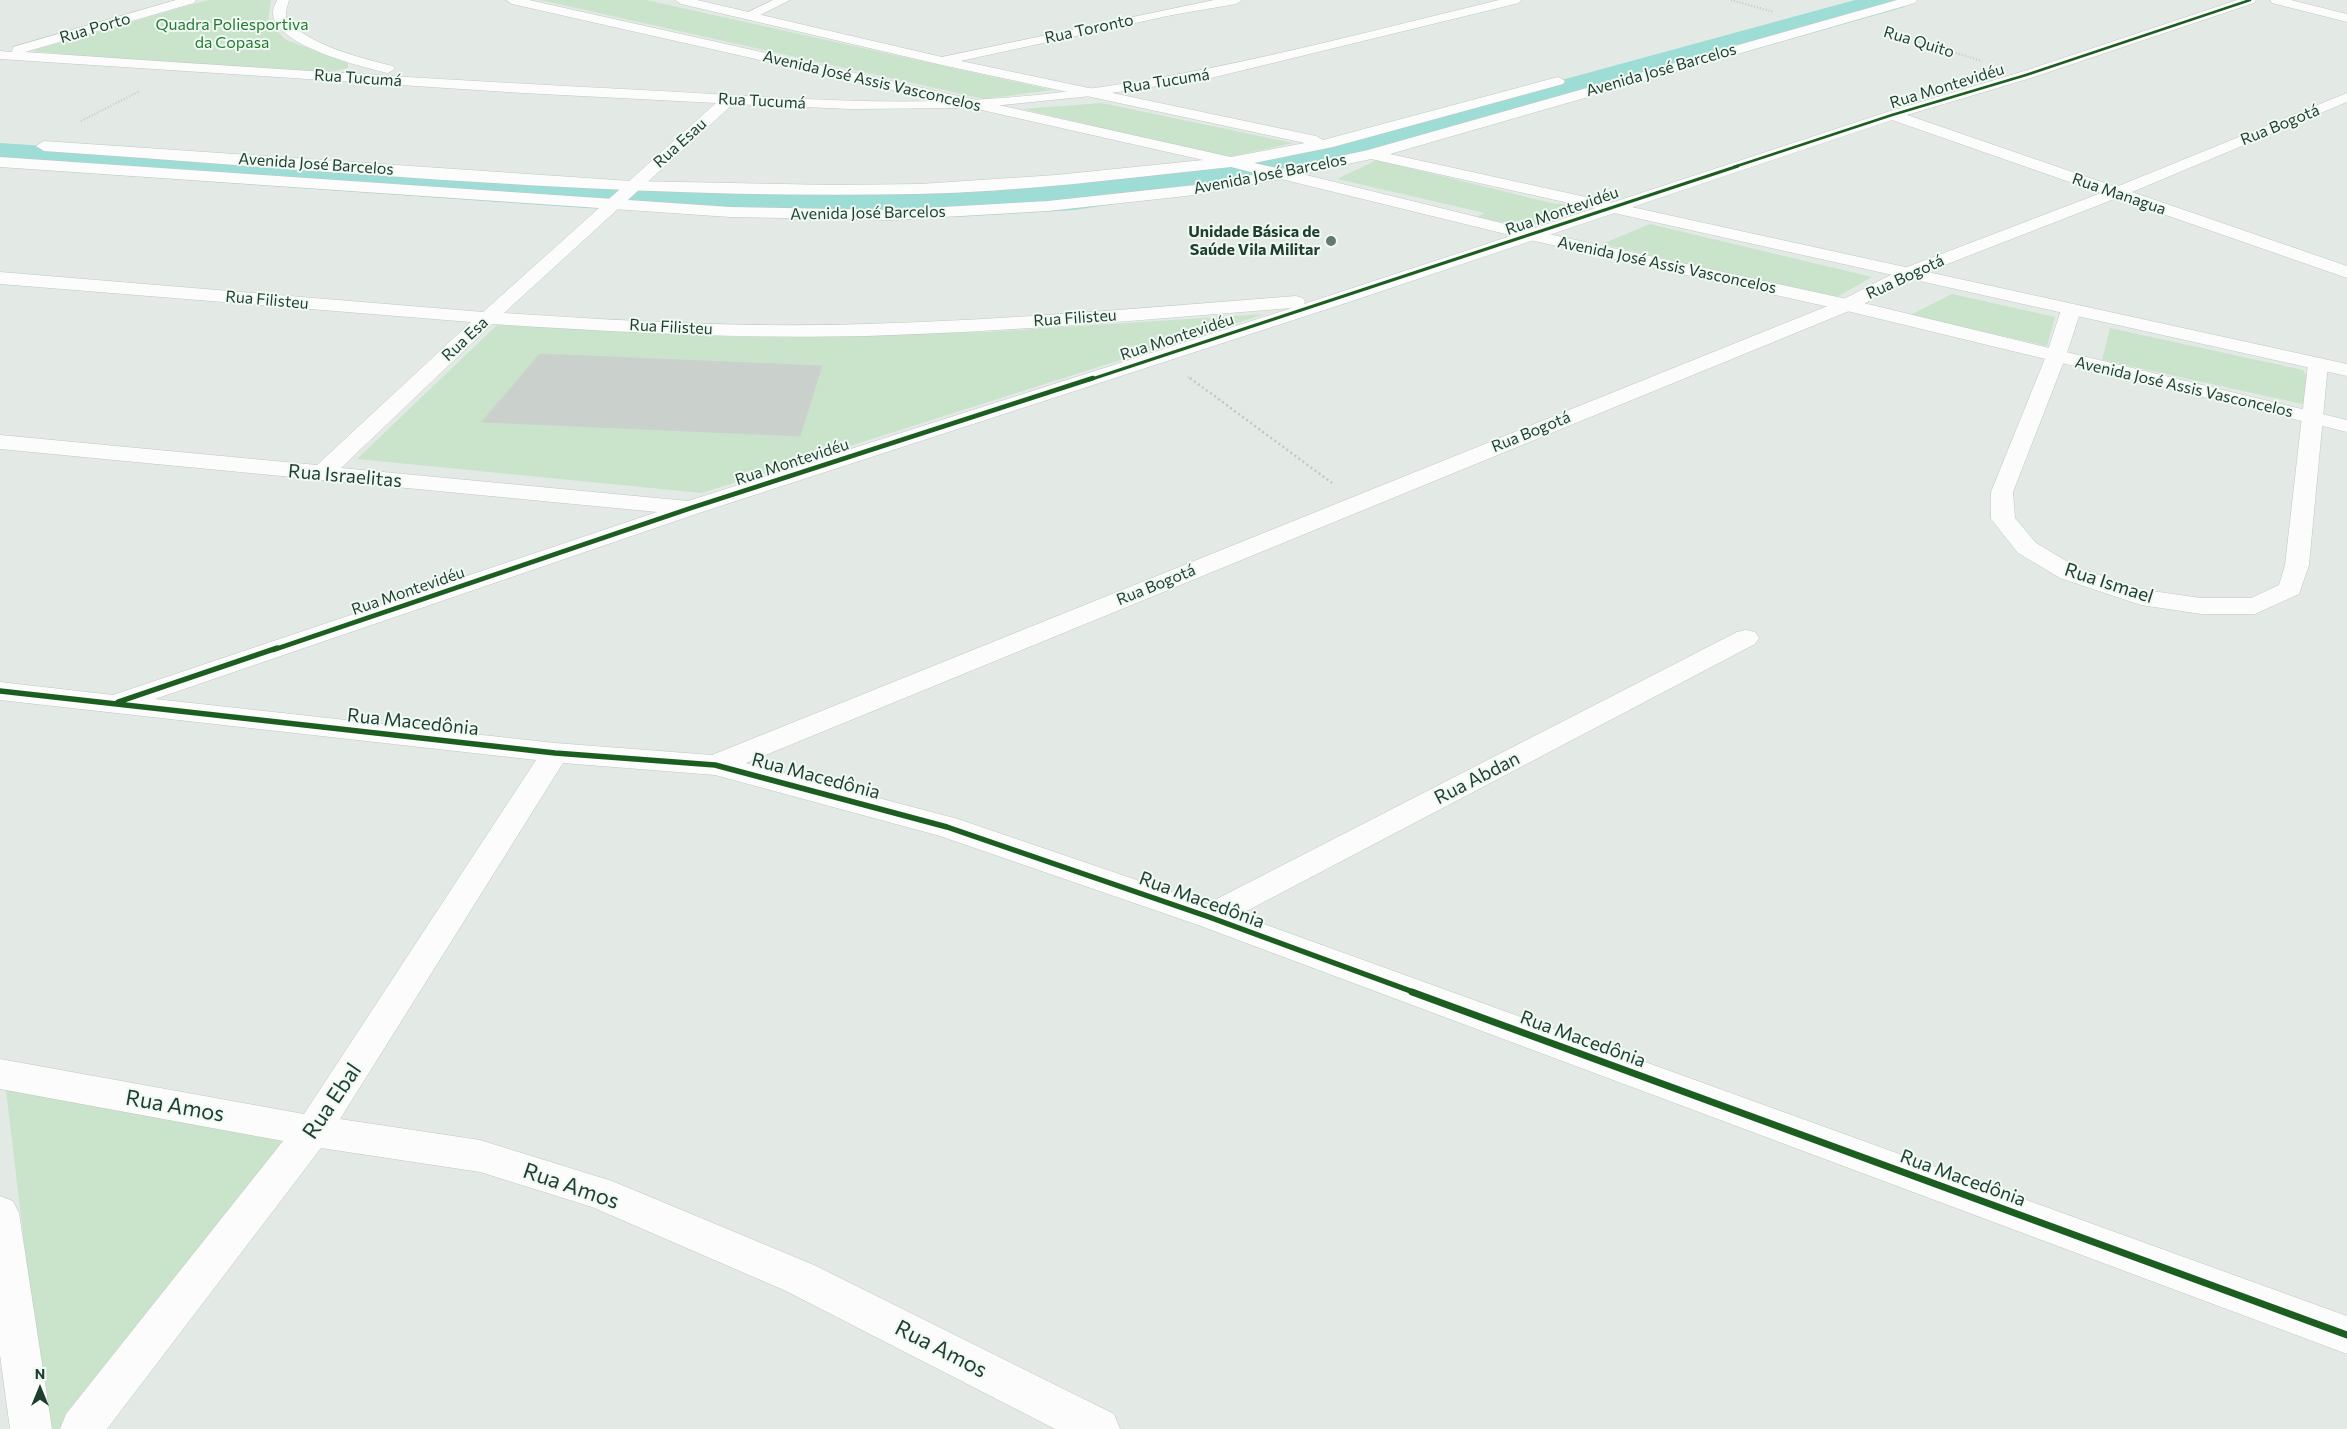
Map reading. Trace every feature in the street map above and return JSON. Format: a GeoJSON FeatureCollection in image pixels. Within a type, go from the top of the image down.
{"type":"FeatureCollection","features":[{"type":"Feature","properties":{"kind":"street","name":"Rua Porto"},"geometry":{"type":"LineString","coordinates":[[0,55],[190,0]]}},
{"type":"Feature","properties":{"kind":"street"},"geometry":{"type":"LineString","coordinates":[[284,0],[278,11],[280,20],[300,37],[316,46],[378,67],[466,85]]}},
{"type":"Feature","properties":{"kind":"street","name":"Avenida José Assis Vasconcelos"},"geometry":{"type":"LineString","coordinates":[[512,0],[1239,164],[1530,235],[1847,305],[2347,426]]}},
{"type":"Feature","properties":{"kind":"street","name":"Avenida José Assis Vasconcelos"},"geometry":{"type":"LineString","coordinates":[[681,0],[942,61],[1364,152]]}},
{"type":"Feature","properties":{"kind":"street"},"geometry":{"type":"LineString","coordinates":[[749,15],[784,0]]}},
{"type":"Feature","properties":{"kind":"street","name":"Rua Toronto"},"geometry":{"type":"LineString","coordinates":[[942,61],[1172,11],[1236,0]]}},
{"type":"Feature","properties":{"kind":"street","name":"Rua Tucumá"},"geometry":{"type":"LineString","coordinates":[[0,55],[182,68],[729,99],[851,105],[973,104],[1091,92],[1211,74],[1515,0]]}},
{"type":"Feature","properties":{"kind":"street","name":"Avenida José Barcelos"},"geometry":{"type":"LineString","coordinates":[[30,145],[621,195],[806,214],[966,212],[1131,198],[1271,173],[1364,152],[1911,0]]}},
{"type":"Feature","properties":{"kind":"street","name":"Rua Montevidéu"},"geometry":{"type":"LineString","coordinates":[[114,704],[691,508],[1342,298],[1892,115],[2026,74],[2250,0]]}},
{"type":"Feature","properties":{"kind":"street"},"geometry":{"type":"LineString","coordinates":[[2276,0],[2347,18]]}},
{"type":"Feature","properties":{"kind":"street"},"geometry":{"type":"LineString","coordinates":[[348,77],[378,67]]}},
{"type":"Feature","properties":{"kind":"street","name":"Avenida José Barcelos"},"geometry":{"type":"LineString","coordinates":[[0,162],[621,195],[920,189],[1056,180],[1239,164],[1331,145],[1573,76]]}},
{"type":"Feature","properties":{"kind":"street","name":"Rua Bogotá"},"geometry":{"type":"LineString","coordinates":[[715,765],[1358,502],[1847,305],[1908,273],[2115,193],[2347,98]]}},
{"type":"Feature","properties":{"kind":"street","name":"Rua Esau"},"geometry":{"type":"LineString","coordinates":[[621,195],[729,99]]}},
{"type":"Feature","properties":{"kind":"street","name":"Rua Managua"},"geometry":{"type":"LineString","coordinates":[[1892,115],[2347,272]]}},
{"type":"Feature","properties":{"kind":"street"},"geometry":{"type":"LineString","coordinates":[[1364,152],[2347,370]]}},
{"type":"Feature","properties":{"kind":"street","name":"Rua Esa"},"geometry":{"type":"LineString","coordinates":[[322,473],[486,318],[621,195]]}},
{"type":"Feature","properties":{"kind":"street","name":"Rua Filisteu"},"geometry":{"type":"LineString","coordinates":[[0,278],[486,318],[724,330],[849,330],[994,324],[1342,298]]}},
{"type":"Feature","properties":{"kind":"street","name":"Avenida José Assis Vasconcelos"},"geometry":{"type":"LineString","coordinates":[[2056,356],[2071,310]]}},
{"type":"Feature","properties":{"kind":"street","name":"Rua Ismael"},"geometry":{"type":"LineString","coordinates":[[2056,356],[2002,492],[2003,519],[2027,548],[2070,573],[2141,597],[2201,606],[2255,606],[2290,588],[2298,565],[2312,418]]}},
{"type":"Feature","properties":{"kind":"street","name":"Avenida José Assis Vasconcelos"},"geometry":{"type":"LineString","coordinates":[[2312,418],[2318,364]]}},
{"type":"Feature","properties":{"kind":"street","name":"Rua Israelitas"},"geometry":{"type":"LineString","coordinates":[[0,442],[691,508]]}},
{"type":"Feature","properties":{"kind":"street","name":"Rua Abdan"},"geometry":{"type":"LineString","coordinates":[[1209,917],[1746,638]]}},
{"type":"Feature","properties":{"kind":"street","name":"Rua Macedônia"},"geometry":{"type":"LineString","coordinates":[[0,691],[555,753],[715,765],[947,827],[1209,917],[2347,1335]]}},
{"type":"Feature","properties":{"kind":"street","name":"Rua Ebal"},"geometry":{"type":"LineString","coordinates":[[81,1429],[313,1131],[555,753]]}},
{"type":"Feature","properties":{"kind":"street","name":"Rua Amos"},"geometry":{"type":"LineString","coordinates":[[0,1074],[313,1131],[480,1156],[599,1193],[800,1278],[1100,1429]]}},
{"type":"Feature","properties":{"kind":"street"},"geometry":{"type":"LineString","coordinates":[[0,1212],[31,1429]]}},
{"type":"Feature","properties":{"kind":"path"},"geometry":{"type":"LineString","coordinates":[[1731,0],[1782,15]]}},
{"type":"Feature","properties":{"kind":"path"},"geometry":{"type":"LineString","coordinates":[[30,145],[182,68]]}},
{"type":"Feature","properties":{"kind":"path"},"geometry":{"type":"LineString","coordinates":[[1160,356],[1358,502]]}},
{"type":"Feature","properties":{"kind":"green space","name":"Quadra Poliesportiva da Copasa"},"geometry":{"type":"Polygon","coordinates":[[[208,0],[271,0],[268,22],[286,40],[348,62],[348,68],[325,73],[186,66],[31,51],[208,0]]]}},
{"type":"Feature","properties":{"kind":"green space"},"geometry":{"type":"Polygon","coordinates":[[[540,0],[646,0],[1052,90],[984,99],[540,0]]]}},
{"type":"Feature","properties":{"kind":"green space"},"geometry":{"type":"Polygon","coordinates":[[[1102,103],[1293,143],[1225,158],[1023,109],[1102,103]]]}},
{"type":"Feature","properties":{"kind":"green space"},"geometry":{"type":"Polygon","coordinates":[[[1377,160],[1551,203],[1592,207],[1533,225],[1473,219],[1485,213],[1337,179],[1377,160]]]}},
{"type":"Feature","properties":{"kind":"green space"},"geometry":{"type":"Polygon","coordinates":[[[1650,224],[1872,277],[1835,298],[1602,244],[1650,224]]]}},
{"type":"Feature","properties":{"kind":"green space"},"geometry":{"type":"Polygon","coordinates":[[[1952,294],[2055,317],[2047,346],[1910,315],[1952,294]]]}},
{"type":"Feature","properties":{"kind":"green space"},"geometry":{"type":"Polygon","coordinates":[[[1265,314],[702,493],[357,459],[497,325],[743,337],[987,332],[1265,314]]]}},
{"type":"Feature","properties":{"kind":"green space"},"geometry":{"type":"Polygon","coordinates":[[[2110,328],[2303,370],[2310,383],[2307,405],[2102,360],[2110,328]]]}},
{"type":"Feature","properties":{"kind":"green space"},"geometry":{"type":"Polygon","coordinates":[[[6,1090],[291,1139],[62,1429],[46,1429],[6,1090]]]}},
{"type":"Feature","properties":{"kind":"building"},"geometry":{"type":"Polygon","coordinates":[[[540,354],[822,366],[800,436],[482,422],[540,354]]]}},
{"type":"Feature","properties":{"kind":"waterway"},"geometry":{"type":"LineString","coordinates":[[1842,14],[1892,0]]}},
{"type":"Feature","properties":{"kind":"waterway"},"geometry":{"type":"LineString","coordinates":[[0,155],[585,195],[828,205],[955,204],[1074,197],[1274,167],[1331,156],[1826,18]]}},
{"type":"Feature","properties":{"kind":"cycle path"},"geometry":{"type":"LineString","coordinates":[[118,702],[691,508],[1342,298],[1892,115],[2026,75],[2250,0]]}},
{"type":"Feature","properties":{"kind":"cycle path"},"geometry":{"type":"LineString","coordinates":[[0,691],[555,753],[715,765],[947,827],[1209,917],[2347,1335]]}},
{"type":"Feature","properties":{"kind":"place","name":"Unidade Básica de Saúde Vila Militar"},"geometry":{"type":"Point","coordinates":[1331,241]}}]}
